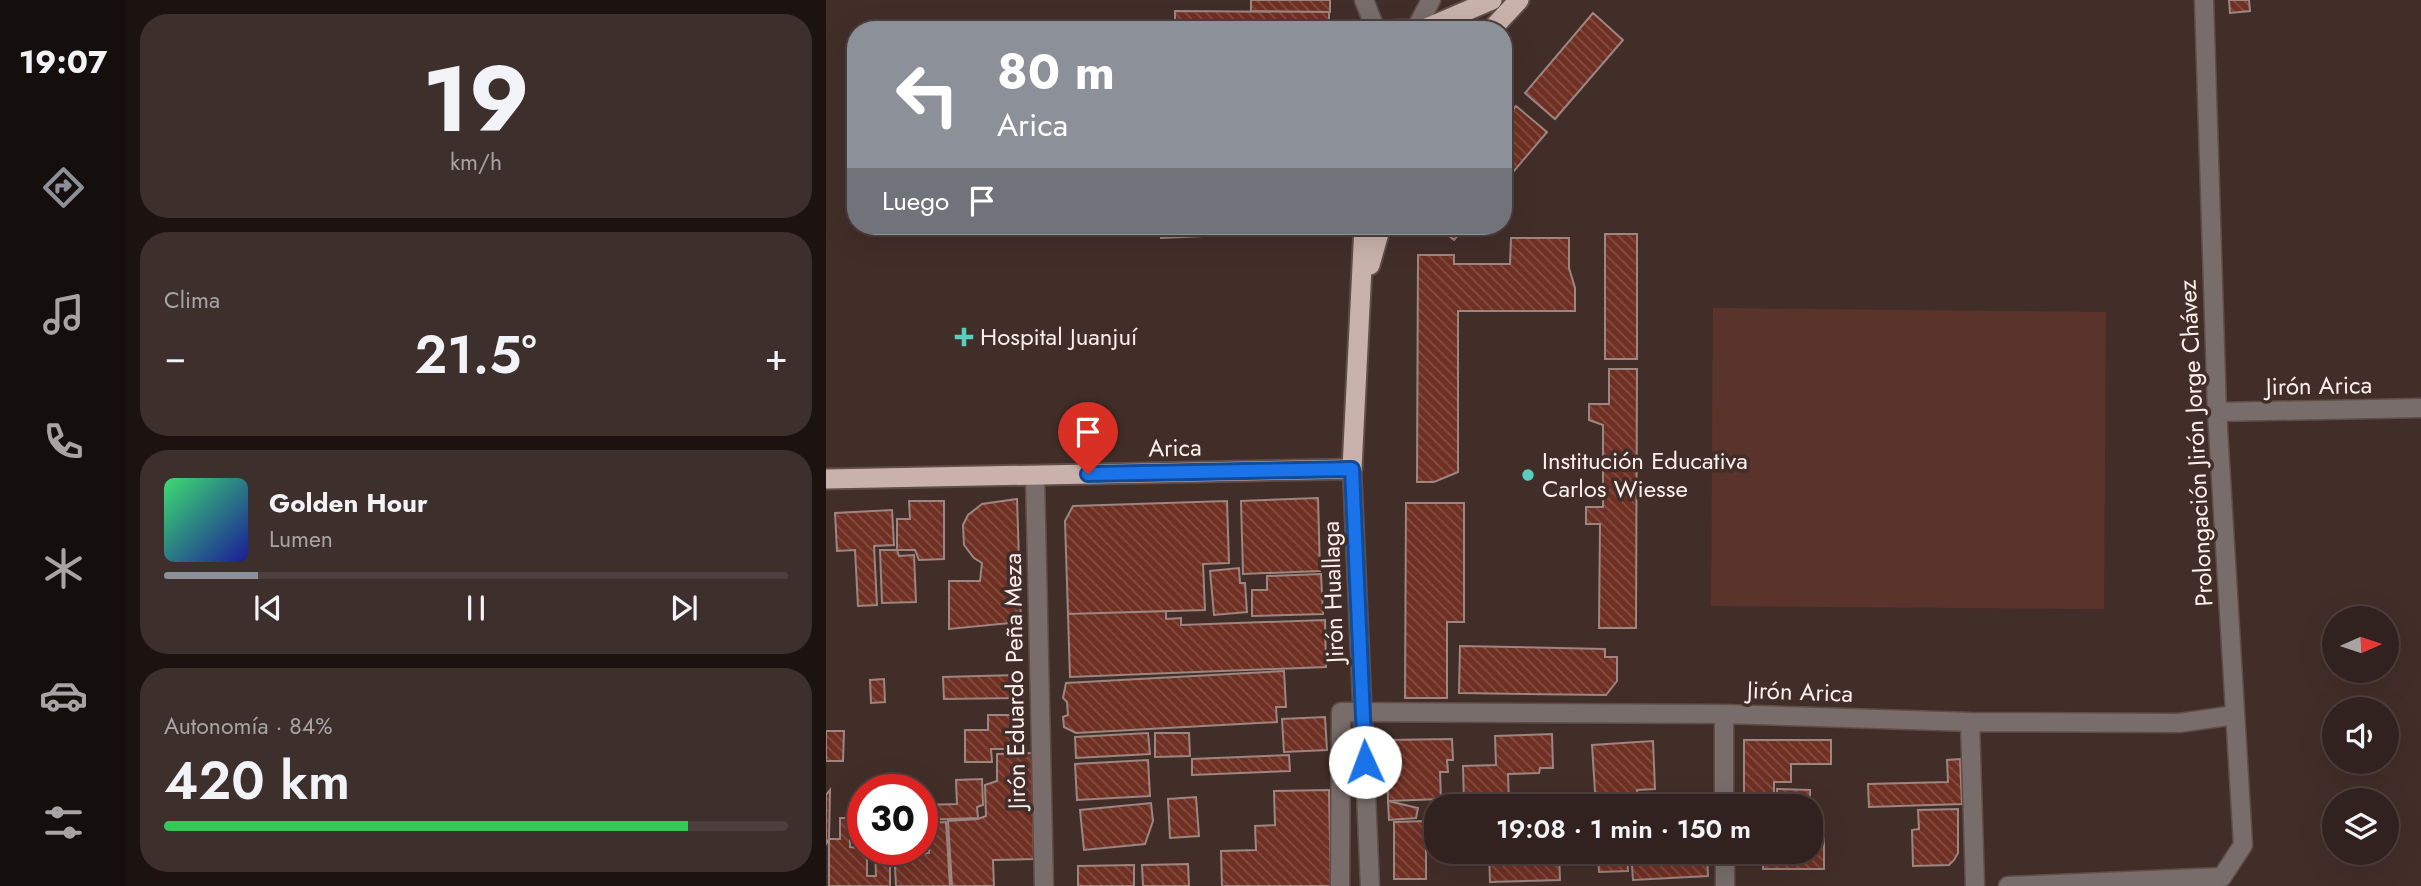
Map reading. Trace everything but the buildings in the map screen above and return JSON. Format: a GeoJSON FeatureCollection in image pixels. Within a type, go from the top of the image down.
{"type":"FeatureCollection","features":[{"type":"Feature","properties":{"kind":"highway"},"geometry":{"type":"LineString","coordinates":[[1443,21],[1492,0]]}},
{"type":"Feature","properties":{"kind":"highway"},"geometry":{"type":"LineString","coordinates":[[1499,21],[1519,0]]}},
{"type":"Feature","properties":{"kind":"highway"},"geometry":{"type":"LineString","coordinates":[[1352,469],[1364,235]]}},
{"type":"Feature","properties":{"kind":"highway"},"geometry":{"type":"LineString","coordinates":[[1361,296],[1378,235]]}},
{"type":"Feature","properties":{"kind":"highway","name":"Arica"},"geometry":{"type":"LineString","coordinates":[[826,479],[1352,469]]}},
{"type":"Feature","properties":{"kind":"street"},"geometry":{"type":"LineString","coordinates":[[1364,0],[1372,21]]}},
{"type":"Feature","properties":{"kind":"street"},"geometry":{"type":"LineString","coordinates":[[1423,21],[1431,0]]}},
{"type":"Feature","properties":{"kind":"street","name":"Prolongación Jirón Jorge Chávez"},"geometry":{"type":"LineString","coordinates":[[2008,886],[2222,877],[2242,845],[2217,412],[2204,0]]}},
{"type":"Feature","properties":{"kind":"street","name":"Jirón Arica"},"geometry":{"type":"LineString","coordinates":[[2217,412],[2421,408]]}},
{"type":"Feature","properties":{"kind":"street","name":"Jirón Huallaga"},"geometry":{"type":"LineString","coordinates":[[1352,469],[1370,886]]}},
{"type":"Feature","properties":{"kind":"street","name":"Jirón Eduardo Peña Meza"},"geometry":{"type":"LineString","coordinates":[[1035,475],[1044,886]]}},
{"type":"Feature","properties":{"kind":"street"},"geometry":{"type":"LineString","coordinates":[[1340,886],[1341,712],[1363,713]]}},
{"type":"Feature","properties":{"kind":"street","name":"Jirón Arica"},"geometry":{"type":"LineString","coordinates":[[1363,713],[1724,715],[1969,722],[2179,723],[2235,715]]}},
{"type":"Feature","properties":{"kind":"street"},"geometry":{"type":"LineString","coordinates":[[1724,715],[1724,794]]}},
{"type":"Feature","properties":{"kind":"street"},"geometry":{"type":"LineString","coordinates":[[1969,722],[1975,886]]}},
{"type":"Feature","properties":{"kind":"street"},"geometry":{"type":"LineString","coordinates":[[1725,864],[1725,886]]}},
{"type":"Feature","properties":{"kind":"shaded area"},"geometry":{"type":"Polygon","coordinates":[[[1713,308],[2106,312],[2104,609],[1711,606],[1713,308]]]}},
{"type":"Feature","properties":{"kind":"place","name":"Hospital Juanjuí"},"geometry":{"type":"Point","coordinates":[964,337]}},
{"type":"Feature","properties":{"kind":"place","name":"Institución Educativa Carlos Wiesse"},"geometry":{"type":"Point","coordinates":[1528,475]}},
{"type":"Feature","properties":{"kind":"route"},"geometry":{"type":"LineString","coordinates":[[1088,474],[1352,469],[1365,762]]}}]}
